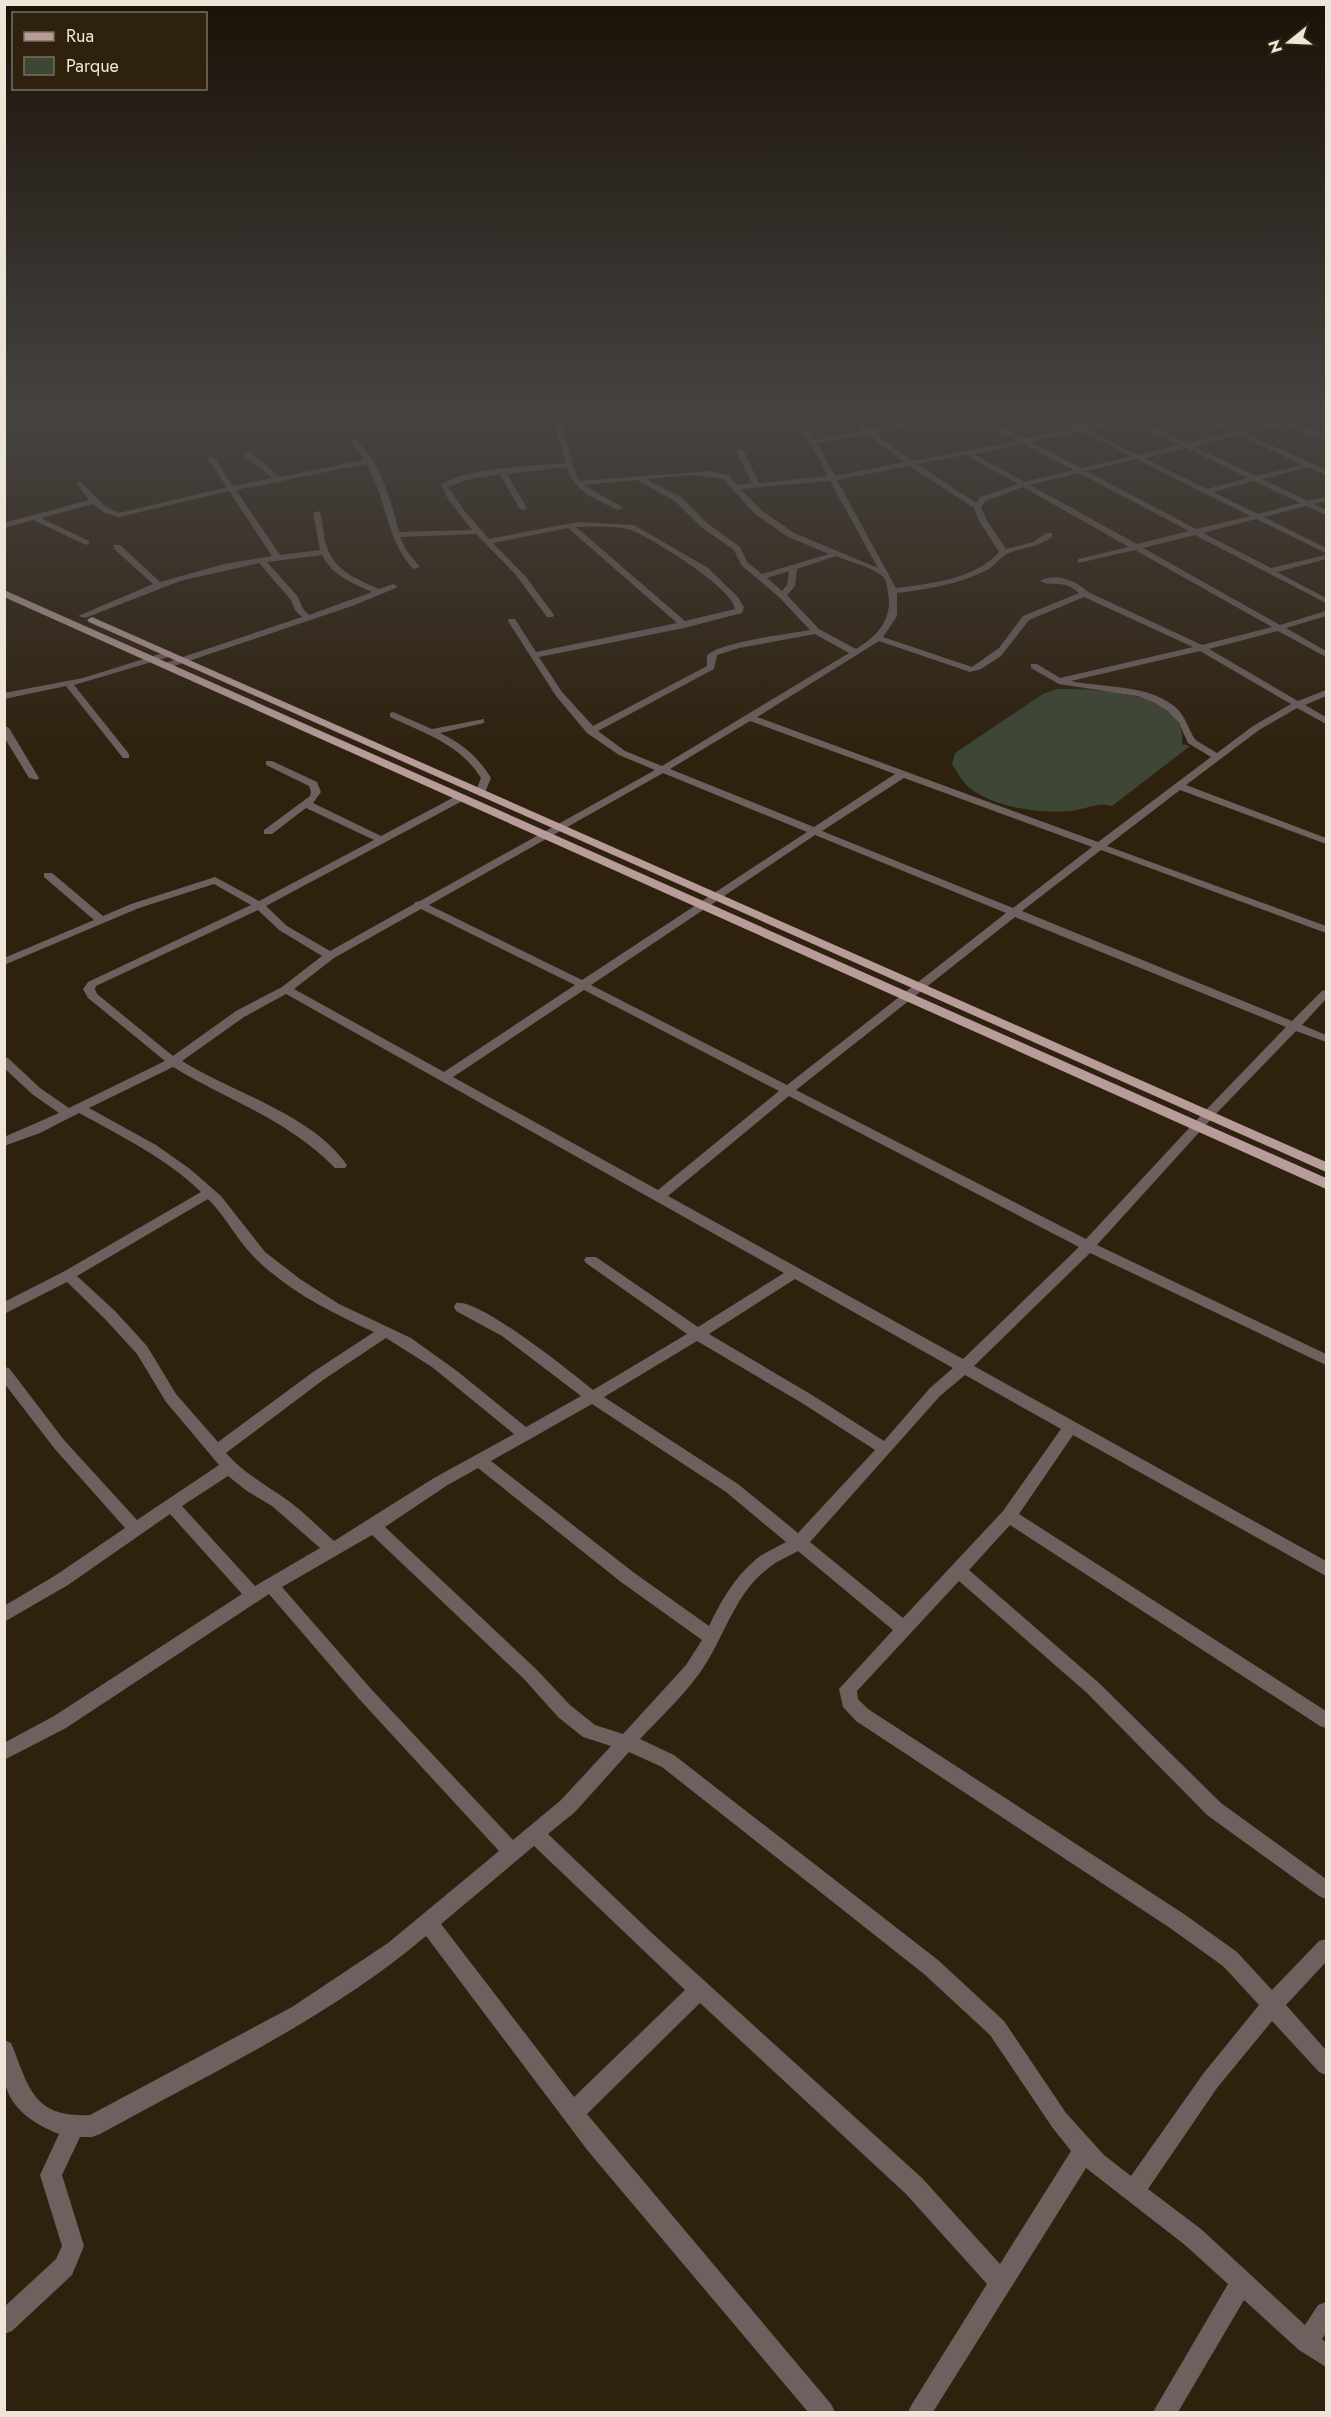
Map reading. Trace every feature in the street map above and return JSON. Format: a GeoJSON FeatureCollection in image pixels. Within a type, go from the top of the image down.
{"type":"FeatureCollection","features":[{"type":"Feature","properties":{"kind":"main road"},"geometry":{"type":"LineString","coordinates":[[4,582],[82,616],[168,660],[462,797],[1326,1184]]}},
{"type":"Feature","properties":{"kind":"main road"},"geometry":{"type":"LineString","coordinates":[[4,593],[156,660],[182,660],[1326,1167]]}},
{"type":"Feature","properties":{"kind":"main road"},"geometry":{"type":"LineString","coordinates":[[383,761],[395,755]]}},
{"type":"Feature","properties":{"kind":"street"},"geometry":{"type":"LineString","coordinates":[[56,529],[86,543]]}},
{"type":"Feature","properties":{"kind":"street"},"geometry":{"type":"LineString","coordinates":[[257,529],[278,558]]}},
{"type":"Feature","properties":{"kind":"street"},"geometry":{"type":"LineString","coordinates":[[319,529],[323,552],[334,570],[380,592]]}},
{"type":"Feature","properties":{"kind":"street"},"geometry":{"type":"LineString","coordinates":[[393,529],[399,549],[416,567]]}},
{"type":"Feature","properties":{"kind":"street"},"geometry":{"type":"LineString","coordinates":[[473,529],[513,567],[550,615]]}},
{"type":"Feature","properties":{"kind":"street"},"geometry":{"type":"LineString","coordinates":[[486,542],[550,529]]}},
{"type":"Feature","properties":{"kind":"street"},"geometry":{"type":"LineString","coordinates":[[573,529],[684,625]]}},
{"type":"Feature","properties":{"kind":"street"},"geometry":{"type":"LineString","coordinates":[[534,655],[684,625],[739,611],[740,607],[734,598],[705,570],[637,530],[631,529]]}},
{"type":"Feature","properties":{"kind":"street"},"geometry":{"type":"LineString","coordinates":[[709,529],[737,549],[744,562],[782,595],[816,632],[856,653]]}},
{"type":"Feature","properties":{"kind":"street"},"geometry":{"type":"LineString","coordinates":[[781,529],[886,574]]}},
{"type":"Feature","properties":{"kind":"street"},"geometry":{"type":"LineString","coordinates":[[4,1143],[173,1062],[240,1014],[286,989],[330,956],[663,769],[878,638],[891,624],[895,606],[886,574],[862,529]]}},
{"type":"Feature","properties":{"kind":"street"},"geometry":{"type":"LineString","coordinates":[[989,529],[1003,552]]}},
{"type":"Feature","properties":{"kind":"street"},"geometry":{"type":"LineString","coordinates":[[1101,529],[1326,654]]}},
{"type":"Feature","properties":{"kind":"street"},"geometry":{"type":"LineString","coordinates":[[1189,529],[1326,601]]}},
{"type":"Feature","properties":{"kind":"street"},"geometry":{"type":"LineString","coordinates":[[1082,561],[1207,529]]}},
{"type":"Feature","properties":{"kind":"street"},"geometry":{"type":"LineString","coordinates":[[1283,529],[1326,550]]}},
{"type":"Feature","properties":{"kind":"street"},"geometry":{"type":"LineString","coordinates":[[394,535],[476,532]]}},
{"type":"Feature","properties":{"kind":"street"},"geometry":{"type":"LineString","coordinates":[[892,591],[934,584],[983,568],[998,561],[1003,552],[1036,544],[1049,535]]}},
{"type":"Feature","properties":{"kind":"street"},"geometry":{"type":"LineString","coordinates":[[117,547],[159,585]]}},
{"type":"Feature","properties":{"kind":"street"},"geometry":{"type":"LineString","coordinates":[[82,616],[192,574],[261,560],[323,552]]}},
{"type":"Feature","properties":{"kind":"street"},"geometry":{"type":"LineString","coordinates":[[762,577],[836,554]]}},
{"type":"Feature","properties":{"kind":"street"},"geometry":{"type":"LineString","coordinates":[[1270,571],[1326,557]]}},
{"type":"Feature","properties":{"kind":"street"},"geometry":{"type":"LineString","coordinates":[[261,560],[295,599],[299,610],[308,618]]}},
{"type":"Feature","properties":{"kind":"street"},"geometry":{"type":"LineString","coordinates":[[782,595],[791,586],[793,568]]}},
{"type":"Feature","properties":{"kind":"street"},"geometry":{"type":"LineString","coordinates":[[1044,581],[1062,579],[1081,588],[1085,594]]}},
{"type":"Feature","properties":{"kind":"street"},"geometry":{"type":"LineString","coordinates":[[182,660],[308,618],[393,586]]}},
{"type":"Feature","properties":{"kind":"street"},"geometry":{"type":"LineString","coordinates":[[878,638],[973,670],[1002,651],[1026,618],[1035,612],[1085,594],[1177,635],[1326,721]]}},
{"type":"Feature","properties":{"kind":"street"},"geometry":{"type":"LineString","coordinates":[[1060,681],[1201,649],[1326,613]]}},
{"type":"Feature","properties":{"kind":"street"},"geometry":{"type":"LineString","coordinates":[[513,621],[554,690],[590,730],[622,753],[1326,1039]]}},
{"type":"Feature","properties":{"kind":"street"},"geometry":{"type":"LineString","coordinates":[[590,730],[711,667],[711,656],[714,653],[737,646],[816,632]]}},
{"type":"Feature","properties":{"kind":"street"},"geometry":{"type":"LineString","coordinates":[[4,696],[69,684],[156,660]]}},
{"type":"Feature","properties":{"kind":"street"},"geometry":{"type":"LineString","coordinates":[[1034,666],[1060,681],[1119,689],[1169,706],[1188,725],[1191,741],[1216,758]]}},
{"type":"Feature","properties":{"kind":"street"},"geometry":{"type":"LineString","coordinates":[[69,684],[126,756]]}},
{"type":"Feature","properties":{"kind":"street"},"geometry":{"type":"LineString","coordinates":[[658,1197],[787,1090],[1013,911],[1256,728],[1296,705],[1326,693]]}},
{"type":"Feature","properties":{"kind":"street"},"geometry":{"type":"LineString","coordinates":[[393,715],[457,745],[482,769],[486,778],[480,793]]}},
{"type":"Feature","properties":{"kind":"street"},"geometry":{"type":"LineString","coordinates":[[749,717],[1101,845],[1326,930]]}},
{"type":"Feature","properties":{"kind":"street"},"geometry":{"type":"LineString","coordinates":[[432,732],[481,721]]}},
{"type":"Feature","properties":{"kind":"street"},"geometry":{"type":"LineString","coordinates":[[4,728],[34,778]]}},
{"type":"Feature","properties":{"kind":"street"},"geometry":{"type":"LineString","coordinates":[[268,832],[314,797],[316,792],[314,784],[269,764]]}},
{"type":"Feature","properties":{"kind":"street"},"geometry":{"type":"LineString","coordinates":[[442,1078],[701,904],[904,773]]}},
{"type":"Feature","properties":{"kind":"street"},"geometry":{"type":"LineString","coordinates":[[1179,786],[1326,840]]}},
{"type":"Feature","properties":{"kind":"street"},"geometry":{"type":"LineString","coordinates":[[340,1165],[312,1138],[288,1123],[218,1088],[173,1062],[92,996],[89,989],[92,984],[259,905],[462,797]]}},
{"type":"Feature","properties":{"kind":"street"},"geometry":{"type":"LineString","coordinates":[[305,803],[382,840]]}},
{"type":"Feature","properties":{"kind":"street"},"geometry":{"type":"LineString","coordinates":[[48,875],[100,920]]}},
{"type":"Feature","properties":{"kind":"street"},"geometry":{"type":"LineString","coordinates":[[4,962],[100,920],[168,894],[215,880],[259,905],[283,928],[330,956]]}},
{"type":"Feature","properties":{"kind":"street"},"geometry":{"type":"LineString","coordinates":[[419,904],[583,985],[1088,1246],[1326,1360]]}},
{"type":"Feature","properties":{"kind":"street"},"geometry":{"type":"LineString","coordinates":[[286,989],[1326,1569]]}},
{"type":"Feature","properties":{"kind":"street"},"geometry":{"type":"LineString","coordinates":[[4,2050],[11,2093],[52,2121],[73,2128],[92,2126],[299,2014],[395,1950],[568,1806],[693,1670],[723,1614],[746,1580],[760,1565],[800,1542],[935,1392],[965,1366],[1088,1246],[1209,1114],[1326,993]]}},
{"type":"Feature","properties":{"kind":"street"},"geometry":{"type":"LineString","coordinates":[[4,1062],[36,1091],[74,1111],[144,1142],[209,1193],[234,1221],[249,1243],[267,1260],[315,1295],[406,1342],[525,1434]]}},
{"type":"Feature","properties":{"kind":"street"},"geometry":{"type":"LineString","coordinates":[[7,1304],[68,1275],[209,1193]]}},
{"type":"Feature","properties":{"kind":"street"},"geometry":{"type":"LineString","coordinates":[[591,1260],[699,1335],[807,1399],[885,1449]]}},
{"type":"Feature","properties":{"kind":"street"},"geometry":{"type":"LineString","coordinates":[[4,1752],[60,1722],[254,1596],[373,1527],[440,1482],[699,1335],[795,1273]]}},
{"type":"Feature","properties":{"kind":"street"},"geometry":{"type":"LineString","coordinates":[[68,1275],[110,1315],[142,1350],[171,1398],[229,1467],[253,1487],[278,1502],[333,1550]]}},
{"type":"Feature","properties":{"kind":"street"},"geometry":{"type":"LineString","coordinates":[[461,1307],[507,1332],[592,1397],[732,1488],[904,1629]]}},
{"type":"Feature","properties":{"kind":"street"},"geometry":{"type":"LineString","coordinates":[[216,1452],[318,1376],[386,1331]]}},
{"type":"Feature","properties":{"kind":"street"},"geometry":{"type":"LineString","coordinates":[[4,1372],[59,1444],[135,1529]]}},
{"type":"Feature","properties":{"kind":"street"},"geometry":{"type":"LineString","coordinates":[[1071,1427],[1009,1516],[848,1689],[849,1702],[862,1715],[1177,1921],[1230,1959],[1326,2065]]}},
{"type":"Feature","properties":{"kind":"street"},"geometry":{"type":"LineString","coordinates":[[478,1460],[627,1577],[712,1637]]}},
{"type":"Feature","properties":{"kind":"street"},"geometry":{"type":"LineString","coordinates":[[4,1614],[33,1599],[229,1467]]}},
{"type":"Feature","properties":{"kind":"street"},"geometry":{"type":"LineString","coordinates":[[171,1504],[254,1596]]}},
{"type":"Feature","properties":{"kind":"street"},"geometry":{"type":"LineString","coordinates":[[1009,1516],[1326,1720]]}},
{"type":"Feature","properties":{"kind":"street"},"geometry":{"type":"LineString","coordinates":[[373,1527],[455,1602],[564,1711],[589,1731],[640,1747],[668,1761],[931,1967],[997,2028],[1059,2120],[1096,2163],[1193,2237],[1307,2342],[1326,2355]]}},
{"type":"Feature","properties":{"kind":"street"},"geometry":{"type":"LineString","coordinates":[[958,1570],[1093,1688],[1214,1809],[1326,1890]]}},
{"type":"Feature","properties":{"kind":"street"},"geometry":{"type":"LineString","coordinates":[[271,1586],[366,1695],[513,1853]]}},
{"type":"Feature","properties":{"kind":"street"},"geometry":{"type":"LineString","coordinates":[[535,1834],[699,1990],[914,2186],[1001,2282]]}},
{"type":"Feature","properties":{"kind":"street"},"geometry":{"type":"LineString","coordinates":[[428,1923],[573,2113],[823,2412]]}},
{"type":"Feature","properties":{"kind":"street"},"geometry":{"type":"LineString","coordinates":[[1133,2191],[1210,2081],[1272,2005],[1326,1948]]}},
{"type":"Feature","properties":{"kind":"street"},"geometry":{"type":"LineString","coordinates":[[573,2113],[699,1990]]}},
{"type":"Feature","properties":{"kind":"street"},"geometry":{"type":"LineString","coordinates":[[4,2323],[64,2267],[73,2246],[51,2175],[73,2128]]}},
{"type":"Feature","properties":{"kind":"street"},"geometry":{"type":"LineString","coordinates":[[920,2412],[951,2366],[1085,2149]]}},
{"type":"Feature","properties":{"kind":"street"},"geometry":{"type":"LineString","coordinates":[[1165,2412],[1242,2283]]}},
{"type":"Feature","properties":{"kind":"street"},"geometry":{"type":"LineString","coordinates":[[1307,2342],[1326,2313]]}},
{"type":"Feature","properties":{"kind":"green space"},"geometry":{"type":"Polygon","coordinates":[[[1058,689],[1114,692],[1155,703],[1170,713],[1180,726],[1182,744],[1190,746],[1112,806],[1097,805],[1060,812],[1033,810],[1007,805],[972,790],[952,764],[955,753],[1043,694],[1058,689]]]}}]}
